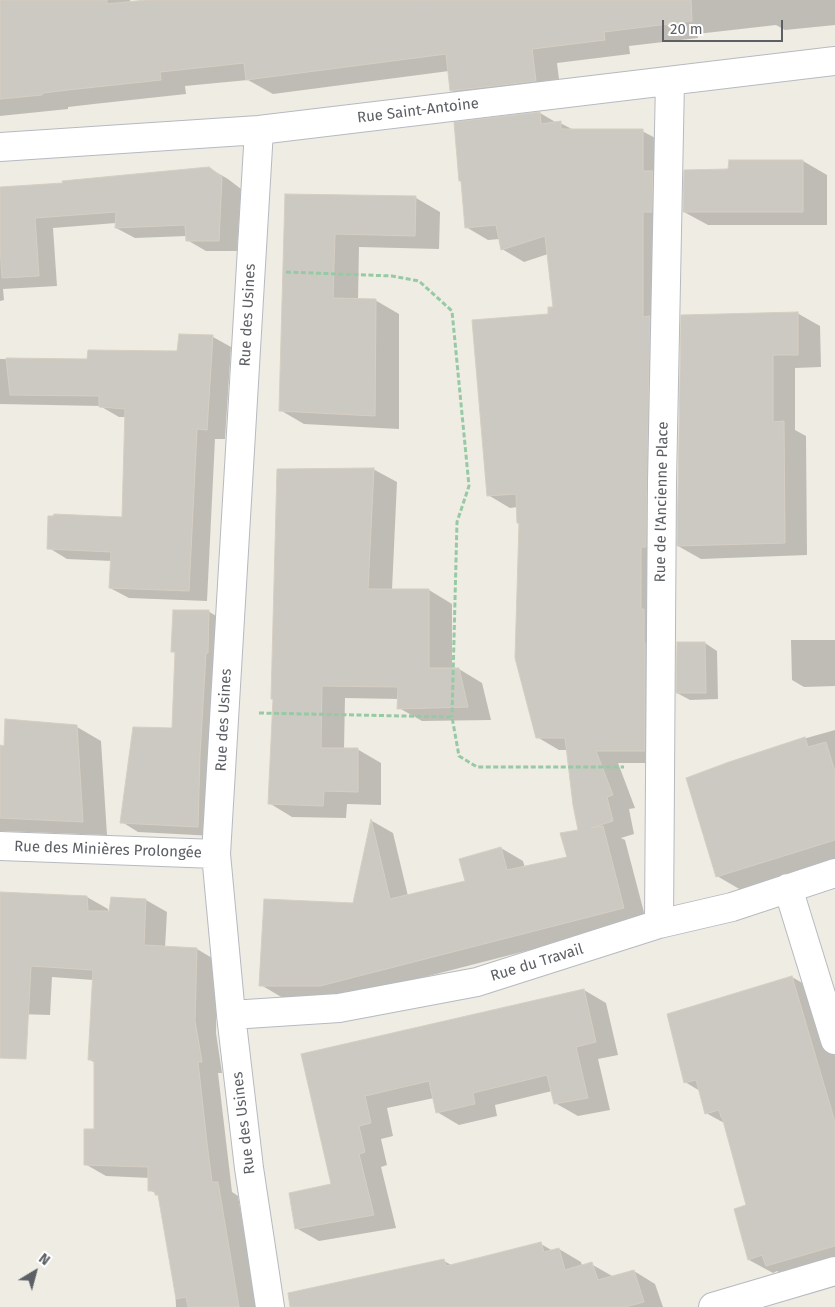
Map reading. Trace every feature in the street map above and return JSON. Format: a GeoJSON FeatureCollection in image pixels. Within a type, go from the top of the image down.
{"type":"FeatureCollection","features":[{"type":"Feature","properties":{"kind":"street","name":"Rue Saint-Antoine"},"geometry":{"type":"LineString","coordinates":[[0,147],[259,130],[835,61]]}},
{"type":"Feature","properties":{"kind":"street","name":"Rue de l'Ancienne Place"},"geometry":{"type":"LineString","coordinates":[[659,924],[662,472],[670,81]]}},
{"type":"Feature","properties":{"kind":"street","name":"Rue des Usines"},"geometry":{"type":"LineString","coordinates":[[259,130],[216,854],[231,1015],[249,1168],[270,1307]]}},
{"type":"Feature","properties":{"kind":"street","name":"Rue des Minières Prolongée"},"geometry":{"type":"LineString","coordinates":[[0,846],[216,854]]}},
{"type":"Feature","properties":{"kind":"street","name":"Rue du Travail"},"geometry":{"type":"LineString","coordinates":[[231,1015],[339,1008],[477,982],[659,924],[732,907],[835,873]]}},
{"type":"Feature","properties":{"kind":"street"},"geometry":{"type":"LineString","coordinates":[[788,888],[835,1040]]}},
{"type":"Feature","properties":{"kind":"street"},"geometry":{"type":"LineString","coordinates":[[713,1307],[835,1271]]}},
{"type":"Feature","properties":{"kind":"path"},"geometry":{"type":"LineString","coordinates":[[251,271],[392,276],[419,281],[452,311],[469,486],[457,522],[452,717],[459,756],[477,767],[660,766]]}},
{"type":"Feature","properties":{"kind":"path"},"geometry":{"type":"LineString","coordinates":[[224,712],[452,717]]}},
{"type":"Feature","properties":{"kind":"building"},"geometry":{"type":"Polygon","coordinates":[[[0,0],[107,0],[107,4],[146,0],[691,0],[692,21],[604,32],[605,40],[532,49],[536,81],[450,91],[446,54],[246,80],[244,63],[160,72],[161,80],[0,99],[0,0]]]}},
{"type":"Feature","properties":{"kind":"building"},"geometry":{"type":"Polygon","coordinates":[[[540,112],[541,124],[561,121],[561,129],[643,129],[643,171],[653,171],[652,212],[643,212],[643,317],[650,316],[646,547],[641,547],[641,609],[644,609],[645,643],[645,751],[596,751],[613,795],[607,797],[613,821],[591,828],[603,826],[624,908],[320,986],[259,986],[264,899],[353,903],[371,819],[390,899],[465,881],[459,859],[501,847],[507,870],[567,857],[560,833],[578,830],[565,738],[536,738],[515,658],[519,523],[517,523],[516,494],[487,496],[472,320],[548,314],[548,307],[553,307],[545,236],[501,250],[496,225],[465,228],[454,122],[540,112]]]}},
{"type":"Feature","properties":{"kind":"building"},"geometry":{"type":"Polygon","coordinates":[[[729,160],[803,160],[803,212],[683,212],[684,170],[728,169],[729,160]]]}},
{"type":"Feature","properties":{"kind":"building"},"geometry":{"type":"Polygon","coordinates":[[[209,167],[222,177],[219,241],[186,241],[185,225],[115,228],[116,212],[35,218],[39,276],[2,278],[0,187],[63,183],[62,181],[209,167]]]}},
{"type":"Feature","properties":{"kind":"building"},"geometry":{"type":"Polygon","coordinates":[[[285,194],[416,196],[415,236],[335,234],[333,298],[376,299],[375,416],[279,411],[285,194]]]}},
{"type":"Feature","properties":{"kind":"building"},"geometry":{"type":"Polygon","coordinates":[[[798,312],[798,355],[773,355],[773,422],[784,421],[785,543],[677,546],[681,315],[798,312]]]}},
{"type":"Feature","properties":{"kind":"building"},"geometry":{"type":"Polygon","coordinates":[[[179,334],[213,335],[207,430],[197,429],[189,591],[109,588],[111,552],[47,549],[48,516],[53,516],[54,514],[122,517],[125,409],[99,407],[99,396],[10,395],[6,358],[87,359],[88,350],[177,351],[179,334]]]}},
{"type":"Feature","properties":{"kind":"building"},"geometry":{"type":"Polygon","coordinates":[[[374,468],[368,589],[429,589],[429,668],[459,668],[468,707],[397,709],[398,687],[322,686],[321,748],[358,748],[358,792],[324,791],[323,806],[268,804],[273,699],[271,699],[277,469],[374,468]]]}},
{"type":"Feature","properties":{"kind":"building"},"geometry":{"type":"Polygon","coordinates":[[[173,610],[209,610],[208,653],[206,653],[200,755],[198,827],[120,823],[133,727],[172,728],[175,652],[171,652],[173,610]]]}},
{"type":"Feature","properties":{"kind":"building"},"geometry":{"type":"Polygon","coordinates":[[[677,642],[705,642],[706,693],[676,693],[677,642]]]}},
{"type":"Feature","properties":{"kind":"building"},"geometry":{"type":"Polygon","coordinates":[[[5,719],[77,725],[83,822],[0,818],[0,745],[4,746],[5,719]]]}},
{"type":"Feature","properties":{"kind":"building"},"geometry":{"type":"Polygon","coordinates":[[[805,737],[808,747],[826,742],[835,772],[835,840],[716,877],[686,778],[805,737]]]}},
{"type":"Feature","properties":{"kind":"building"},"geometry":{"type":"Polygon","coordinates":[[[0,892],[87,896],[88,911],[109,911],[111,897],[146,899],[144,945],[197,948],[195,1021],[202,1062],[198,1062],[207,1143],[212,1182],[218,1182],[239,1307],[188,1307],[186,1297],[176,1299],[158,1195],[155,1195],[155,1191],[148,1191],[148,1167],[84,1165],[84,1129],[94,1129],[94,1060],[88,1060],[93,970],[31,966],[26,1059],[0,1058],[0,892]]]}},
{"type":"Feature","properties":{"kind":"building"},"geometry":{"type":"Polygon","coordinates":[[[792,976],[835,1122],[835,1246],[766,1266],[762,1255],[748,1260],[734,1209],[746,1205],[722,1117],[719,1110],[705,1114],[696,1080],[684,1083],[667,1014],[792,976]]]}},
{"type":"Feature","properties":{"kind":"building"},"geometry":{"type":"Polygon","coordinates":[[[584,989],[596,1042],[576,1047],[588,1098],[554,1104],[547,1075],[473,1093],[475,1104],[436,1113],[429,1081],[365,1096],[371,1123],[359,1126],[365,1152],[359,1154],[374,1215],[295,1229],[289,1193],[331,1184],[301,1054],[584,989]]]}},
{"type":"Feature","properties":{"kind":"building"},"geometry":{"type":"Polygon","coordinates":[[[541,1242],[544,1252],[559,1248],[565,1270],[592,1262],[598,1280],[634,1270],[644,1302],[625,1307],[290,1307],[288,1293],[444,1259],[446,1266],[541,1242]]]}}]}
